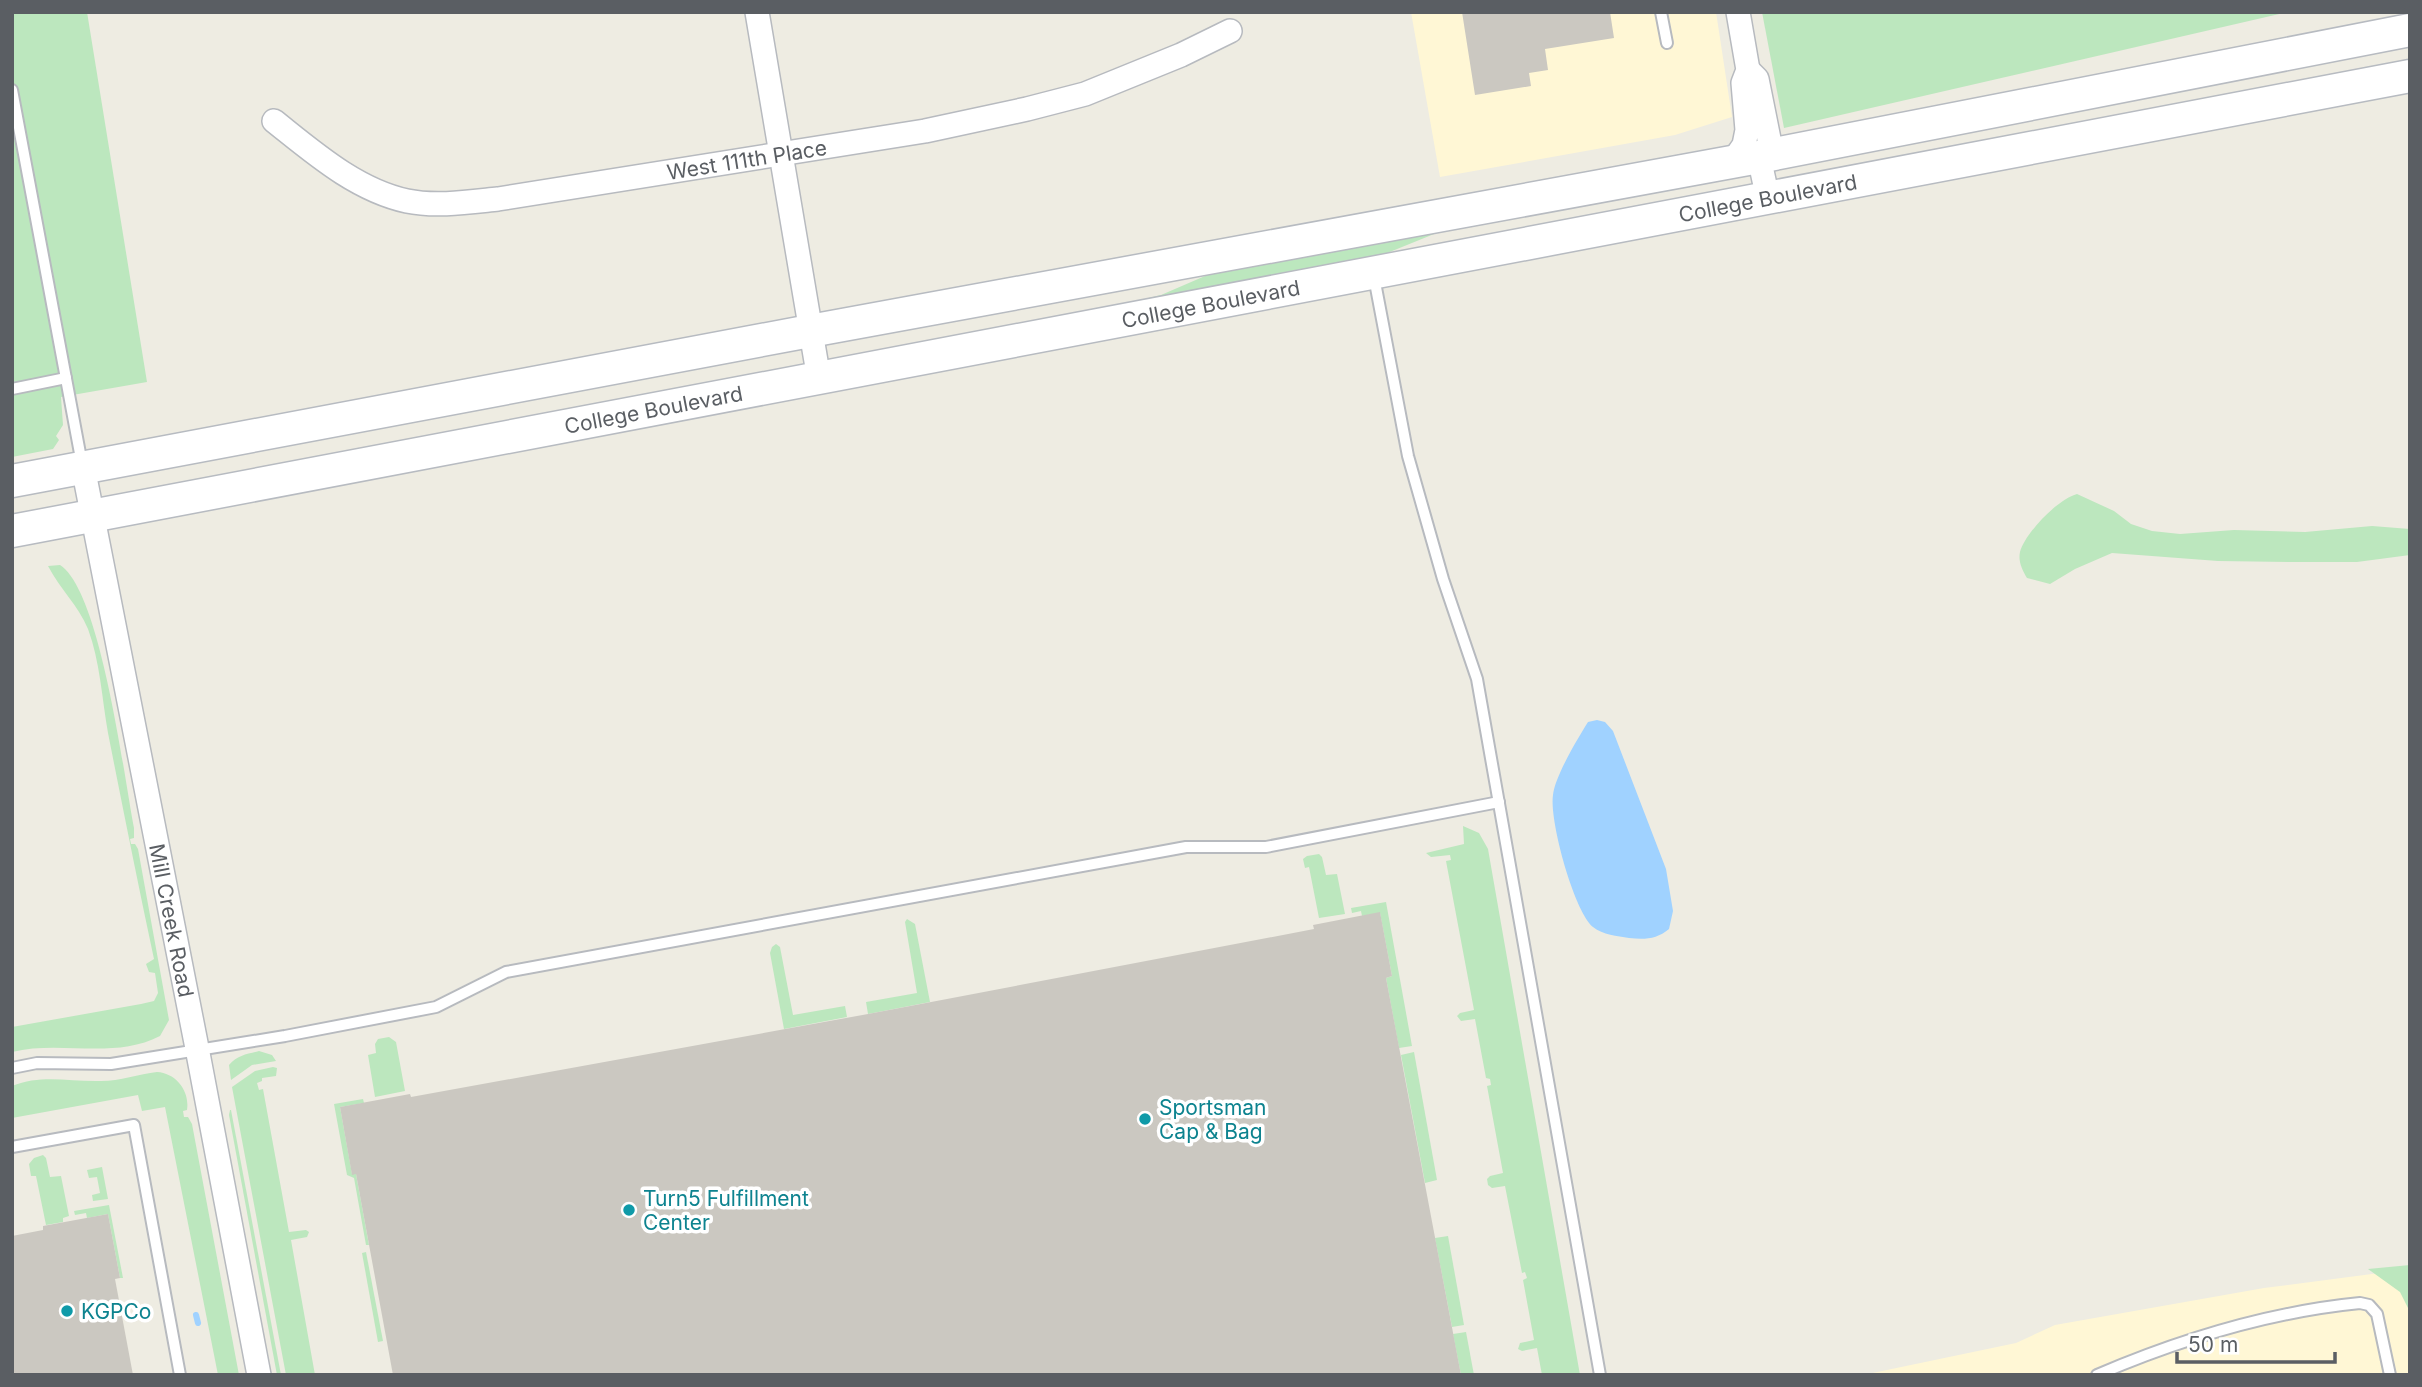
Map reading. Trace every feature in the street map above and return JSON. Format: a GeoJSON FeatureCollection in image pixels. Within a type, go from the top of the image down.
{"type":"FeatureCollection","features":[{"type":"Feature","properties":{"kind":"main road","name":"College Boulevard"},"geometry":{"type":"LineString","coordinates":[[12,481],[1755,157],[2410,30]]}},
{"type":"Feature","properties":{"kind":"main road","name":"College Boulevard"},"geometry":{"type":"LineString","coordinates":[[12,531],[2410,76]]}},
{"type":"Feature","properties":{"kind":"street"},"geometry":{"type":"LineString","coordinates":[[757,12],[818,379]]}},
{"type":"Feature","properties":{"kind":"street"},"geometry":{"type":"LineString","coordinates":[[1738,12],[1748,70],[1743,83],[1746,138],[1737,157],[1755,157]]}},
{"type":"Feature","properties":{"kind":"street","name":"West 111th Place"},"geometry":{"type":"LineString","coordinates":[[274,121],[338,169],[387,195],[408,201],[450,203],[498,199],[925,131],[1085,94],[1230,31]]}},
{"type":"Feature","properties":{"kind":"street"},"geometry":{"type":"LineString","coordinates":[[1748,70],[1757,79],[1755,157],[1768,199]]}},
{"type":"Feature","properties":{"kind":"street","name":"Mill Creek Road"},"geometry":{"type":"LineString","coordinates":[[83,467],[259,1375]]}},
{"type":"Feature","properties":{"kind":"lane"},"geometry":{"type":"LineString","coordinates":[[1661,12],[1667,43]]}},
{"type":"Feature","properties":{"kind":"lane"},"geometry":{"type":"LineString","coordinates":[[12,90],[83,467]]}},
{"type":"Feature","properties":{"kind":"lane"},"geometry":{"type":"LineString","coordinates":[[1373,274],[1408,456],[1440,568],[1477,680],[1600,1375]]}},
{"type":"Feature","properties":{"kind":"lane"},"geometry":{"type":"LineString","coordinates":[[12,389],[66,378]]}},
{"type":"Feature","properties":{"kind":"lane"},"geometry":{"type":"LineString","coordinates":[[12,1068],[37,1063],[111,1064],[197,1048],[285,1036],[436,1007],[506,972],[1173,849],[1266,847],[1499,802]]}},
{"type":"Feature","properties":{"kind":"lane"},"geometry":{"type":"LineString","coordinates":[[12,1147],[134,1125],[180,1375]]}},
{"type":"Feature","properties":{"kind":"lane"},"geometry":{"type":"LineString","coordinates":[[2097,1375],[2182,1342],[2247,1322],[2360,1303],[2369,1305],[2377,1314],[2390,1375]]}},
{"type":"Feature","properties":{"kind":"shaded area"},"geometry":{"type":"Polygon","coordinates":[[[1411,12],[1716,12],[1732,117],[1675,135],[1440,177],[1411,12]]]}},
{"type":"Feature","properties":{"kind":"shaded area"},"geometry":{"type":"Polygon","coordinates":[[[2410,1269],[2410,1375],[1863,1375],[2016,1343],[2055,1325],[2264,1288],[2410,1269]]]}},
{"type":"Feature","properties":{"kind":"green space"},"geometry":{"type":"Polygon","coordinates":[[[12,12],[87,12],[147,382],[61,397],[63,425],[56,436],[59,440],[53,449],[12,457],[12,12]]]}},
{"type":"Feature","properties":{"kind":"green space"},"geometry":{"type":"Polygon","coordinates":[[[1762,12],[2288,12],[1784,128],[1762,12]]]}},
{"type":"Feature","properties":{"kind":"green space"},"geometry":{"type":"Polygon","coordinates":[[[1439,232],[1370,260],[1124,307],[1124,304],[1161,295],[1212,273],[1254,260],[1439,232]]]}},
{"type":"Feature","properties":{"kind":"green space"},"geometry":{"type":"Polygon","coordinates":[[[2077,494],[2114,511],[2131,524],[2152,531],[2180,534],[2234,530],[2305,532],[2372,526],[2410,529],[2410,555],[2357,562],[2289,562],[2218,561],[2112,553],[2075,569],[2050,584],[2027,578],[2020,559],[2023,544],[2052,510],[2077,494]]]}},
{"type":"Feature","properties":{"kind":"green space"},"geometry":{"type":"Polygon","coordinates":[[[60,565],[75,582],[87,610],[109,687],[134,828],[134,838],[130,839],[131,844],[135,844],[138,849],[169,1020],[160,1036],[124,1047],[49,1048],[12,1052],[12,1027],[154,1001],[158,993],[155,973],[149,972],[146,964],[154,959],[108,733],[95,654],[84,620],[48,566],[60,565]]]}},
{"type":"Feature","properties":{"kind":"green space"},"geometry":{"type":"Polygon","coordinates":[[[1463,826],[1479,833],[1488,849],[1580,1375],[1542,1375],[1537,1348],[1522,1351],[1518,1349],[1520,1343],[1534,1340],[1523,1280],[1527,1278],[1525,1272],[1522,1273],[1505,1186],[1492,1188],[1488,1185],[1487,1179],[1490,1176],[1503,1173],[1487,1086],[1491,1085],[1490,1079],[1486,1078],[1475,1019],[1461,1021],[1457,1016],[1474,1010],[1446,861],[1451,860],[1450,855],[1431,857],[1426,853],[1464,844],[1463,826]]]}},
{"type":"Feature","properties":{"kind":"green space"},"geometry":{"type":"Polygon","coordinates":[[[1319,854],[1326,875],[1337,874],[1345,914],[1319,918],[1309,867],[1305,868],[1303,859],[1319,854]]]}},
{"type":"Feature","properties":{"kind":"green space"},"geometry":{"type":"Polygon","coordinates":[[[1386,902],[1412,1046],[1399,1048],[1386,978],[1392,976],[1380,913],[1362,916],[1361,911],[1352,913],[1351,908],[1386,902]]]}},
{"type":"Feature","properties":{"kind":"green space"},"geometry":{"type":"Polygon","coordinates":[[[907,919],[915,924],[930,1002],[868,1014],[866,1002],[917,993],[905,922],[907,919]]]}},
{"type":"Feature","properties":{"kind":"green space"},"geometry":{"type":"Polygon","coordinates":[[[776,944],[780,947],[793,1015],[845,1006],[847,1017],[784,1029],[770,953],[776,944]]]}},
{"type":"Feature","properties":{"kind":"green space"},"geometry":{"type":"Polygon","coordinates":[[[389,1037],[396,1042],[405,1091],[375,1097],[368,1055],[376,1053],[375,1044],[378,1039],[389,1037]]]}},
{"type":"Feature","properties":{"kind":"green space"},"geometry":{"type":"Polygon","coordinates":[[[259,1051],[272,1055],[276,1061],[252,1065],[231,1080],[229,1065],[243,1055],[259,1051]]]}},
{"type":"Feature","properties":{"kind":"green space"},"geometry":{"type":"Polygon","coordinates":[[[1414,1052],[1437,1180],[1425,1183],[1401,1055],[1414,1052]]]}},
{"type":"Feature","properties":{"kind":"green space"},"geometry":{"type":"Polygon","coordinates":[[[277,1068],[276,1076],[262,1078],[262,1081],[257,1083],[259,1090],[263,1089],[289,1232],[309,1232],[307,1237],[291,1240],[315,1375],[286,1375],[232,1087],[255,1071],[277,1068]]]}},
{"type":"Feature","properties":{"kind":"green space"},"geometry":{"type":"Polygon","coordinates":[[[157,1072],[176,1079],[186,1096],[187,1110],[183,1111],[184,1117],[188,1117],[192,1124],[239,1375],[218,1375],[165,1107],[142,1111],[138,1095],[12,1118],[12,1086],[23,1082],[45,1079],[108,1081],[157,1072]]]}},
{"type":"Feature","properties":{"kind":"green space"},"geometry":{"type":"Polygon","coordinates":[[[363,1099],[364,1103],[340,1107],[369,1245],[366,1245],[354,1178],[347,1175],[334,1104],[363,1099]]]}},
{"type":"Feature","properties":{"kind":"green space"},"geometry":{"type":"Polygon","coordinates":[[[231,1110],[281,1375],[277,1375],[231,1110]]]}},
{"type":"Feature","properties":{"kind":"green space"},"geometry":{"type":"Polygon","coordinates":[[[43,1155],[50,1177],[61,1176],[69,1216],[63,1218],[63,1222],[46,1225],[36,1176],[31,1176],[29,1164],[34,1158],[43,1155]]]}},
{"type":"Feature","properties":{"kind":"green space"},"geometry":{"type":"Polygon","coordinates":[[[102,1167],[108,1199],[93,1201],[92,1195],[100,1193],[97,1177],[89,1178],[87,1170],[102,1167]]]}},
{"type":"Feature","properties":{"kind":"green space"},"geometry":{"type":"Polygon","coordinates":[[[109,1205],[123,1278],[120,1278],[108,1214],[87,1218],[86,1213],[75,1215],[74,1211],[109,1205]]]}},
{"type":"Feature","properties":{"kind":"green space"},"geometry":{"type":"Polygon","coordinates":[[[1448,1236],[1464,1325],[1452,1327],[1435,1238],[1448,1236]]]}},
{"type":"Feature","properties":{"kind":"green space"},"geometry":{"type":"Polygon","coordinates":[[[366,1252],[383,1341],[378,1342],[362,1253],[366,1252]]]}},
{"type":"Feature","properties":{"kind":"green space"},"geometry":{"type":"Polygon","coordinates":[[[2410,1265],[2410,1312],[2400,1292],[2368,1269],[2410,1265]]]}},
{"type":"Feature","properties":{"kind":"green space"},"geometry":{"type":"Polygon","coordinates":[[[1466,1332],[1474,1375],[1461,1375],[1453,1334],[1466,1332]]]}},
{"type":"Feature","properties":{"kind":"water"},"geometry":{"type":"Polygon","coordinates":[[[1588,722],[1605,722],[1613,731],[1666,869],[1673,911],[1669,929],[1655,937],[1620,937],[1593,927],[1578,903],[1564,864],[1555,824],[1553,795],[1568,757],[1588,722]]]}},
{"type":"Feature","properties":{"kind":"building"},"geometry":{"type":"Polygon","coordinates":[[[1462,12],[1610,12],[1614,38],[1545,49],[1548,70],[1529,73],[1531,86],[1475,95],[1462,12]]]}},
{"type":"Feature","properties":{"kind":"building"},"geometry":{"type":"Polygon","coordinates":[[[1380,912],[1392,976],[1386,978],[1461,1375],[393,1375],[356,1174],[352,1175],[340,1107],[410,1094],[411,1097],[868,1014],[1314,929],[1313,925],[1380,912]]]}},
{"type":"Feature","properties":{"kind":"building","name":"KGPCo"},"geometry":{"type":"Polygon","coordinates":[[[108,1214],[120,1278],[115,1279],[133,1375],[12,1375],[12,1236],[43,1230],[43,1226],[108,1214]]]}},
{"type":"Feature","properties":{"kind":"waterway"},"geometry":{"type":"LineString","coordinates":[[196,1315],[198,1323]]}},
{"type":"Feature","properties":{"kind":"place","name":"Sportsman Cap & Bag"},"geometry":{"type":"Point","coordinates":[1145,1119]}},
{"type":"Feature","properties":{"kind":"place","name":"Turn5 Fulfillment Center"},"geometry":{"type":"Point","coordinates":[629,1210]}},
{"type":"Feature","properties":{"kind":"place","name":"KGPCo"},"geometry":{"type":"Point","coordinates":[67,1311]}}]}
